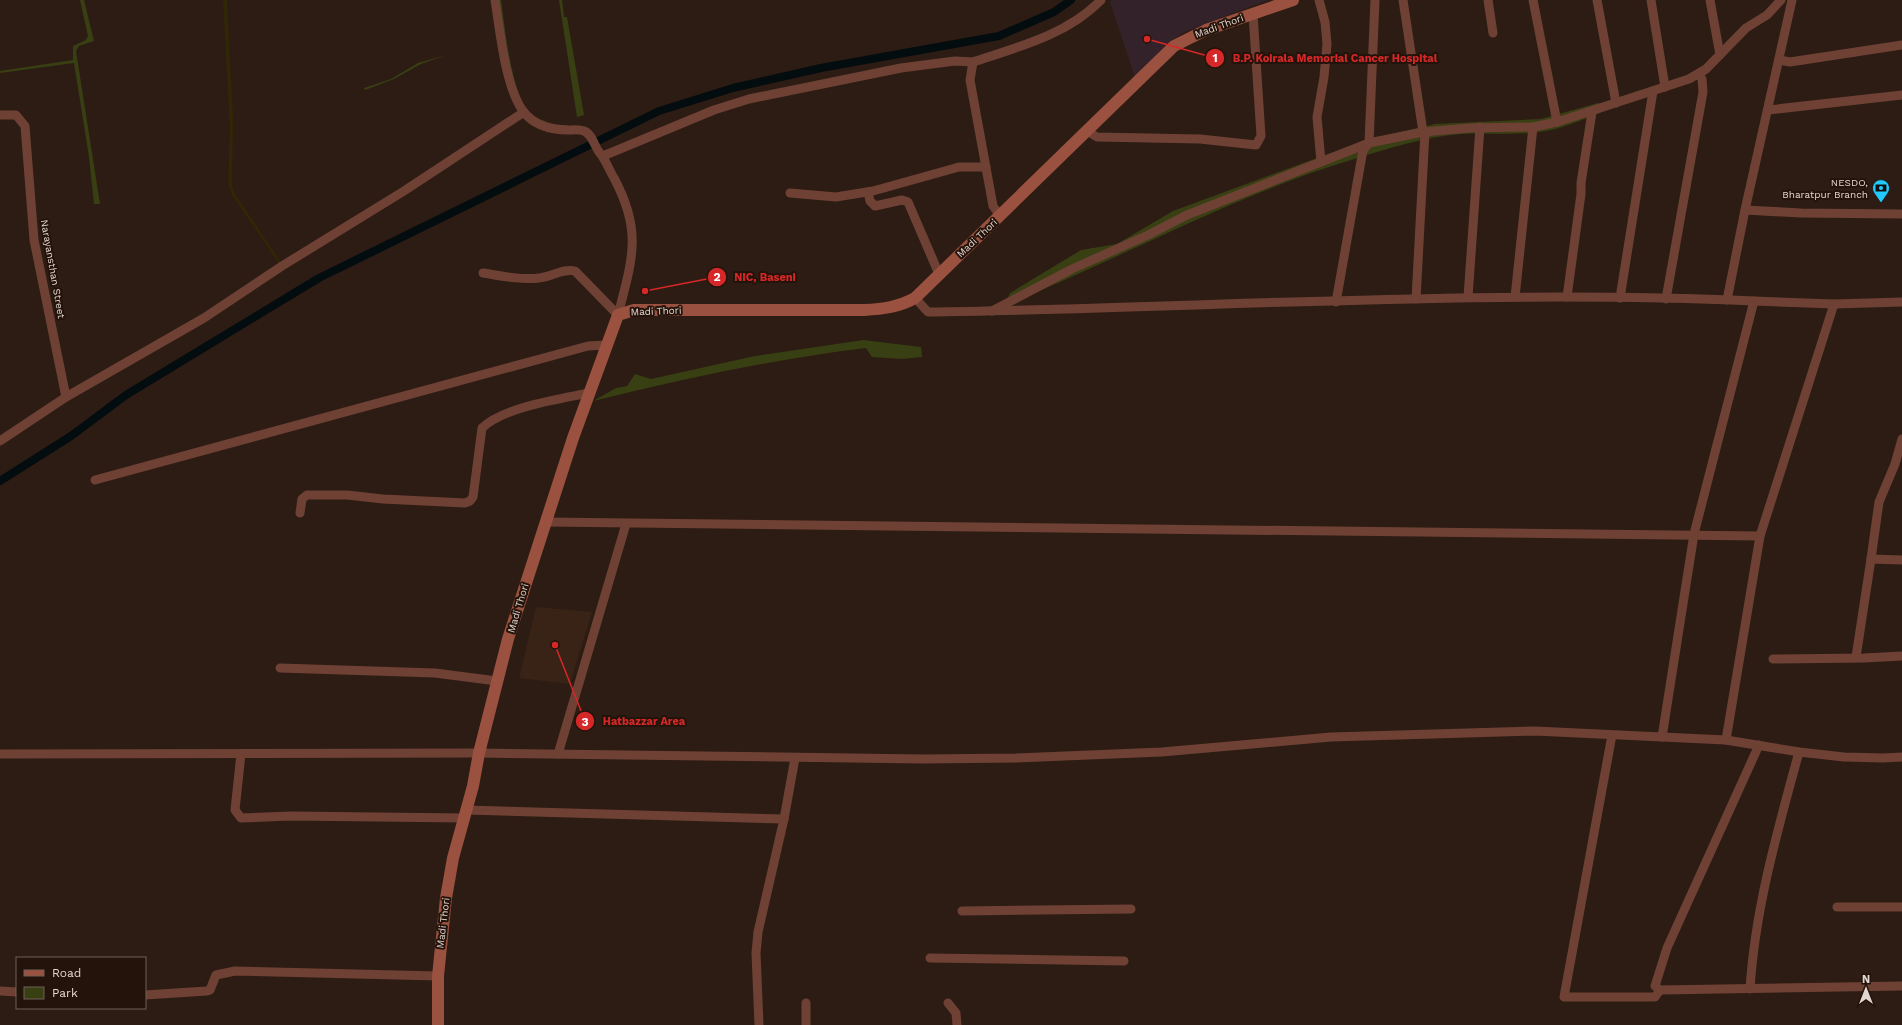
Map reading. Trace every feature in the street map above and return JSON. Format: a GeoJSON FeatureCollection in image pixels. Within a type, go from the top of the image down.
{"type":"FeatureCollection","features":[{"type":"Feature","properties":{"kind":"main road","name":"Madi Thori"},"geometry":{"type":"LineString","coordinates":[[438,1025],[438,976],[445,903],[453,858],[497,681],[508,639],[545,522],[606,345],[618,316],[627,312],[641,310],[864,310],[897,306],[916,298],[1174,46],[1206,30],[1293,0]]}},
{"type":"Feature","properties":{"kind":"street"},"geometry":{"type":"LineString","coordinates":[[495,0],[505,58],[513,91],[524,112],[534,122],[546,128],[556,130],[584,130],[592,138],[626,202],[633,241],[632,260],[618,316]]}},
{"type":"Feature","properties":{"kind":"street"},"geometry":{"type":"LineString","coordinates":[[600,153],[720,108],[749,99],[901,68],[955,61],[973,62],[1039,41],[1069,24],[1101,0]]}},
{"type":"Feature","properties":{"kind":"street"},"geometry":{"type":"LineString","coordinates":[[1319,0],[1325,22],[1327,44],[1324,76],[1317,116],[1321,162]]}},
{"type":"Feature","properties":{"kind":"street"},"geometry":{"type":"LineString","coordinates":[[1336,302],[1363,150],[1369,142],[1375,0]]}},
{"type":"Feature","properties":{"kind":"street"},"geometry":{"type":"LineString","coordinates":[[1403,0],[1424,132],[1416,299]]}},
{"type":"Feature","properties":{"kind":"street"},"geometry":{"type":"LineString","coordinates":[[1488,0],[1493,33]]}},
{"type":"Feature","properties":{"kind":"street"},"geometry":{"type":"LineString","coordinates":[[1533,0],[1558,122]]}},
{"type":"Feature","properties":{"kind":"street"},"geometry":{"type":"LineString","coordinates":[[1597,0],[1616,102]]}},
{"type":"Feature","properties":{"kind":"street"},"geometry":{"type":"LineString","coordinates":[[1651,0],[1666,87]]}},
{"type":"Feature","properties":{"kind":"street"},"geometry":{"type":"LineString","coordinates":[[1710,0],[1720,55]]}},
{"type":"Feature","properties":{"kind":"street"},"geometry":{"type":"LineString","coordinates":[[992,311],[1072,269],[1148,236],[1186,215],[1369,142],[1424,132],[1480,128],[1533,127],[1558,122],[1666,87],[1699,74],[1746,28],[1767,15],[1781,0]]}},
{"type":"Feature","properties":{"kind":"street"},"geometry":{"type":"LineString","coordinates":[[1727,300],[1745,210],[1792,0]]}},
{"type":"Feature","properties":{"kind":"street"},"geometry":{"type":"LineString","coordinates":[[1087,130],[1097,137],[1200,139],[1256,144],[1261,136],[1255,21],[1253,14]]}},
{"type":"Feature","properties":{"kind":"street"},"geometry":{"type":"LineString","coordinates":[[1779,60],[1790,62],[1902,45]]}},
{"type":"Feature","properties":{"kind":"street"},"geometry":{"type":"LineString","coordinates":[[973,62],[970,80],[993,206],[1000,216]]}},
{"type":"Feature","properties":{"kind":"street"},"geometry":{"type":"LineString","coordinates":[[1666,299],[1703,92],[1702,79],[1699,74]]}},
{"type":"Feature","properties":{"kind":"street"},"geometry":{"type":"LineString","coordinates":[[1620,298],[1653,90]]}},
{"type":"Feature","properties":{"kind":"street"},"geometry":{"type":"LineString","coordinates":[[1768,110],[1902,95]]}},
{"type":"Feature","properties":{"kind":"street"},"geometry":{"type":"LineString","coordinates":[[0,441],[66,397],[204,318],[282,266],[404,191],[524,112]]}},
{"type":"Feature","properties":{"kind":"street"},"geometry":{"type":"LineString","coordinates":[[1568,297],[1581,194],[1581,182],[1592,112]]}},
{"type":"Feature","properties":{"kind":"street","name":"Narayansthan Street"},"geometry":{"type":"LineString","coordinates":[[0,115],[16,115],[25,126],[34,240],[66,397]]}},
{"type":"Feature","properties":{"kind":"street"},"geometry":{"type":"LineString","coordinates":[[1515,297],[1533,127]]}},
{"type":"Feature","properties":{"kind":"street"},"geometry":{"type":"LineString","coordinates":[[1468,297],[1480,128]]}},
{"type":"Feature","properties":{"kind":"street"},"geometry":{"type":"LineString","coordinates":[[790,193],[836,196],[868,192],[959,167],[986,167]]}},
{"type":"Feature","properties":{"kind":"street"},"geometry":{"type":"LineString","coordinates":[[868,192],[870,201],[875,206],[902,200],[908,202],[939,274]]}},
{"type":"Feature","properties":{"kind":"street"},"geometry":{"type":"LineString","coordinates":[[1745,210],[1801,213],[1902,214]]}},
{"type":"Feature","properties":{"kind":"street"},"geometry":{"type":"LineString","coordinates":[[483,273],[529,279],[542,278],[564,271],[576,271],[618,316]]}},
{"type":"Feature","properties":{"kind":"street"},"geometry":{"type":"LineString","coordinates":[[916,298],[928,312],[1336,302],[1468,297],[1727,300],[1834,304],[1902,302]]}},
{"type":"Feature","properties":{"kind":"street"},"geometry":{"type":"LineString","coordinates":[[1662,737],[1694,534],[1754,301]]}},
{"type":"Feature","properties":{"kind":"street"},"geometry":{"type":"LineString","coordinates":[[1726,740],[1760,536],[1834,304]]}},
{"type":"Feature","properties":{"kind":"street"},"geometry":{"type":"LineString","coordinates":[[95,480],[581,348],[606,345]]}},
{"type":"Feature","properties":{"kind":"street"},"geometry":{"type":"LineString","coordinates":[[300,513],[302,500],[307,495],[348,495],[383,500],[450,502],[470,501],[473,497],[482,428],[486,423],[500,416],[544,402],[589,393]]}},
{"type":"Feature","properties":{"kind":"street"},"geometry":{"type":"LineString","coordinates":[[1856,658],[1879,502],[1902,439]]}},
{"type":"Feature","properties":{"kind":"street"},"geometry":{"type":"LineString","coordinates":[[545,522],[626,524],[1258,529],[1540,534],[1694,534],[1760,536]]}},
{"type":"Feature","properties":{"kind":"street"},"geometry":{"type":"LineString","coordinates":[[558,754],[626,524]]}},
{"type":"Feature","properties":{"kind":"street"},"geometry":{"type":"LineString","coordinates":[[1871,559],[1902,560]]}},
{"type":"Feature","properties":{"kind":"street"},"geometry":{"type":"LineString","coordinates":[[1774,659],[1902,656]]}},
{"type":"Feature","properties":{"kind":"street"},"geometry":{"type":"LineString","coordinates":[[280,668],[435,673],[497,681]]}},
{"type":"Feature","properties":{"kind":"street"},"geometry":{"type":"LineString","coordinates":[[0,754],[479,753],[795,758],[1016,758],[1162,752],[1331,737],[1535,731],[1726,740],[1798,752],[1844,757],[1902,757]]}},
{"type":"Feature","properties":{"kind":"street"},"geometry":{"type":"LineString","coordinates":[[1612,735],[1564,997],[1655,997],[1660,990]]}},
{"type":"Feature","properties":{"kind":"street"},"geometry":{"type":"LineString","coordinates":[[1759,745],[1667,948],[1655,986],[1660,990],[1902,986]]}},
{"type":"Feature","properties":{"kind":"street"},"geometry":{"type":"LineString","coordinates":[[1750,989],[1752,958],[1761,908],[1798,752]]}},
{"type":"Feature","properties":{"kind":"street"},"geometry":{"type":"LineString","coordinates":[[240,754],[235,810],[240,818],[465,814],[784,819]]}},
{"type":"Feature","properties":{"kind":"street"},"geometry":{"type":"LineString","coordinates":[[759,1025],[756,953],[758,932],[784,819],[795,758]]}},
{"type":"Feature","properties":{"kind":"street"},"geometry":{"type":"LineString","coordinates":[[1837,907],[1902,907]]}},
{"type":"Feature","properties":{"kind":"street"},"geometry":{"type":"LineString","coordinates":[[962,910],[1131,909]]}},
{"type":"Feature","properties":{"kind":"street"},"geometry":{"type":"LineString","coordinates":[[930,958],[1124,961]]}},
{"type":"Feature","properties":{"kind":"street"},"geometry":{"type":"LineString","coordinates":[[146,995],[207,991],[210,990],[216,974],[234,971],[438,976]]}},
{"type":"Feature","properties":{"kind":"street"},"geometry":{"type":"LineString","coordinates":[[0,991],[16,992]]}},
{"type":"Feature","properties":{"kind":"street"},"geometry":{"type":"LineString","coordinates":[[806,1003],[806,1025]]}},
{"type":"Feature","properties":{"kind":"street"},"geometry":{"type":"LineString","coordinates":[[948,1003],[956,1013],[957,1025]]}},
{"type":"Feature","properties":{"kind":"shaded area"},"geometry":{"type":"Polygon","coordinates":[[[1112,0],[1268,0],[1184,32],[1168,43],[1135,77],[1110,2],[1112,0]]]}},
{"type":"Feature","properties":{"kind":"shaded area"},"geometry":{"type":"Polygon","coordinates":[[[536,607],[592,612],[570,684],[519,678],[536,607]]]}},
{"type":"Feature","properties":{"kind":"green space"},"geometry":{"type":"Polygon","coordinates":[[[80,0],[84,0],[94,41],[79,46],[76,51],[100,204],[94,204],[89,157],[74,63],[0,73],[0,71],[73,60],[73,46],[86,40],[88,36],[80,0]]]}},
{"type":"Feature","properties":{"kind":"green space"},"geometry":{"type":"Polygon","coordinates":[[[498,0],[501,0],[513,73],[521,100],[527,110],[533,115],[554,124],[545,122],[533,116],[529,113],[523,106],[518,95],[509,69],[498,0]]]}},
{"type":"Feature","properties":{"kind":"green space"},"geometry":{"type":"Polygon","coordinates":[[[559,0],[562,0],[564,17],[567,17],[584,115],[577,117],[559,0]]]}},
{"type":"Feature","properties":{"kind":"green space"},"geometry":{"type":"Polygon","coordinates":[[[446,55],[421,64],[394,79],[365,90],[364,88],[391,79],[418,63],[446,55]]]}},
{"type":"Feature","properties":{"kind":"green space"},"geometry":{"type":"Polygon","coordinates":[[[1598,103],[1612,108],[1555,129],[1520,134],[1461,134],[1433,138],[1392,148],[1306,175],[1263,191],[1219,210],[1005,305],[1010,293],[1081,250],[1117,244],[1173,211],[1366,140],[1435,124],[1541,119],[1598,103]]]}},
{"type":"Feature","properties":{"kind":"green space"},"geometry":{"type":"Polygon","coordinates":[[[863,340],[921,347],[922,357],[902,359],[872,357],[866,348],[729,370],[593,401],[616,388],[627,386],[635,374],[651,379],[755,356],[863,340]]]}},
{"type":"Feature","properties":{"kind":"sand"},"geometry":{"type":"Polygon","coordinates":[[[223,0],[227,0],[233,116],[232,185],[235,194],[282,264],[280,265],[232,195],[228,184],[230,129],[223,0]]]}},
{"type":"Feature","properties":{"kind":"waterway"},"geometry":{"type":"LineString","coordinates":[[0,481],[71,436],[126,395],[319,278],[659,111],[733,88],[821,68],[999,36],[1054,12],[1071,0]]}},
{"type":"Feature","properties":{"kind":"place","name":"B.P. Koirala Memorial Cancer Hospital"},"geometry":{"type":"Point","coordinates":[1147,39]}},
{"type":"Feature","properties":{"kind":"place","name":"NESDO, Bharatpur Branch"},"geometry":{"type":"Point","coordinates":[1881,203]}},
{"type":"Feature","properties":{"kind":"place","name":"NIC, Baseni"},"geometry":{"type":"Point","coordinates":[645,291]}},
{"type":"Feature","properties":{"kind":"place","name":"Hatbazzar Area"},"geometry":{"type":"Point","coordinates":[555,645]}}]}
